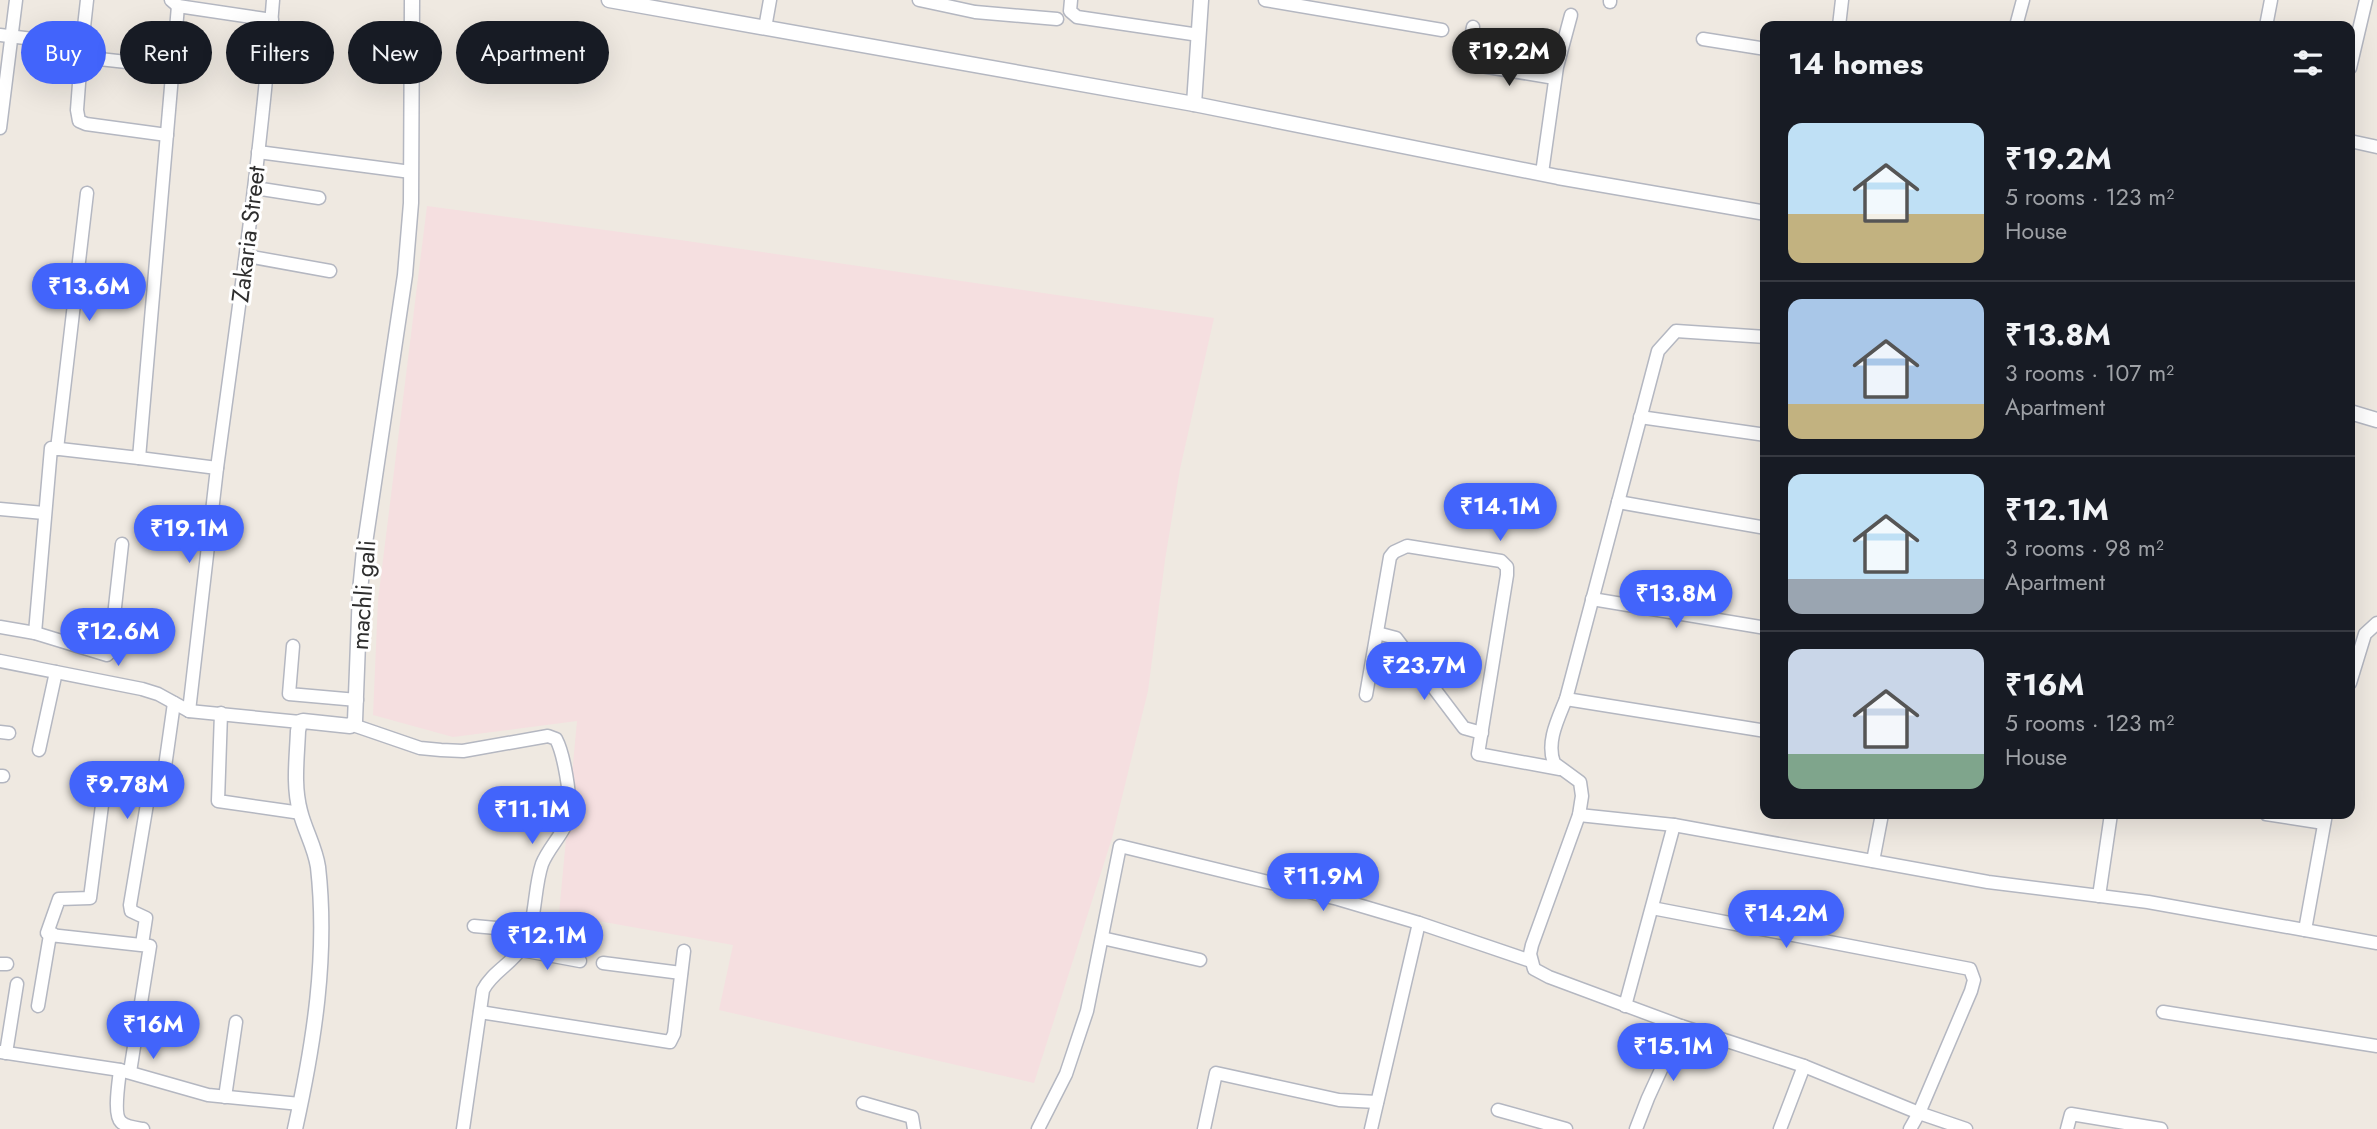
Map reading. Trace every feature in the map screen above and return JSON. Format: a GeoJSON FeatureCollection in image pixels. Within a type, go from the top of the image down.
{"type":"FeatureCollection","features":[{"type":"Feature","properties":{"kind":"street"},"geometry":{"type":"LineString","coordinates":[[0,128],[6,36],[16,0]]}},
{"type":"Feature","properties":{"kind":"street"},"geometry":{"type":"LineString","coordinates":[[85,21],[87,0]]}},
{"type":"Feature","properties":{"kind":"street","name":"Zakaria Street"},"geometry":{"type":"LineString","coordinates":[[189,711],[216,468],[247,256],[273,0]]}},
{"type":"Feature","properties":{"kind":"street","name":"machli gali"},"geometry":{"type":"LineString","coordinates":[[353,724],[357,700],[364,550],[405,275],[411,203],[412,0]]}},
{"type":"Feature","properties":{"kind":"street"},"geometry":{"type":"LineString","coordinates":[[609,0],[1194,104],[1542,173],[1760,212]]}},
{"type":"Feature","properties":{"kind":"street"},"geometry":{"type":"LineString","coordinates":[[765,28],[770,0]]}},
{"type":"Feature","properties":{"kind":"street"},"geometry":{"type":"LineString","coordinates":[[919,0],[975,12],[1057,19]]}},
{"type":"Feature","properties":{"kind":"street"},"geometry":{"type":"LineString","coordinates":[[1071,0],[1070,11],[1077,17],[1199,35]]}},
{"type":"Feature","properties":{"kind":"street"},"geometry":{"type":"LineString","coordinates":[[1194,104],[1201,0]]}},
{"type":"Feature","properties":{"kind":"street"},"geometry":{"type":"LineString","coordinates":[[1265,0],[1442,30]]}},
{"type":"Feature","properties":{"kind":"street"},"geometry":{"type":"LineString","coordinates":[[1840,21],[1842,0]]}},
{"type":"Feature","properties":{"kind":"street"},"geometry":{"type":"LineString","coordinates":[[2017,21],[2023,0]]}},
{"type":"Feature","properties":{"kind":"street"},"geometry":{"type":"LineString","coordinates":[[2267,21],[2271,0]]}},
{"type":"Feature","properties":{"kind":"street"},"geometry":{"type":"LineString","coordinates":[[2355,47],[2366,0]]}},
{"type":"Feature","properties":{"kind":"street"},"geometry":{"type":"LineString","coordinates":[[174,21],[175,3],[272,20]]}},
{"type":"Feature","properties":{"kind":"street"},"geometry":{"type":"LineString","coordinates":[[1542,173],[1555,78],[1571,15]]}},
{"type":"Feature","properties":{"kind":"street"},"geometry":{"type":"LineString","coordinates":[[1473,27],[1467,57],[1469,64],[1555,78]]}},
{"type":"Feature","properties":{"kind":"street"},"geometry":{"type":"LineString","coordinates":[[1703,39],[1760,48]]}},
{"type":"Feature","properties":{"kind":"street"},"geometry":{"type":"LineString","coordinates":[[80,84],[79,121],[167,135]]}},
{"type":"Feature","properties":{"kind":"street"},"geometry":{"type":"LineString","coordinates":[[139,458],[171,84]]}},
{"type":"Feature","properties":{"kind":"street"},"geometry":{"type":"LineString","coordinates":[[2355,142],[2377,147]]}},
{"type":"Feature","properties":{"kind":"street"},"geometry":{"type":"LineString","coordinates":[[258,152],[411,172]]}},
{"type":"Feature","properties":{"kind":"street"},"geometry":{"type":"LineString","coordinates":[[255,188],[319,198]]}},
{"type":"Feature","properties":{"kind":"street"},"geometry":{"type":"LineString","coordinates":[[57,449],[88,193]]}},
{"type":"Feature","properties":{"kind":"street"},"geometry":{"type":"LineString","coordinates":[[247,256],[330,271]]}},
{"type":"Feature","properties":{"kind":"street"},"geometry":{"type":"LineString","coordinates":[[1760,337],[1676,331],[1658,351],[1551,748],[1554,763],[1580,782],[1582,788],[1579,815],[1532,945],[1531,961],[1537,972],[1625,1006],[1804,1066],[1950,1126],[1966,1129]]}},
{"type":"Feature","properties":{"kind":"street"},"geometry":{"type":"LineString","coordinates":[[2355,413],[2377,420]]}},
{"type":"Feature","properties":{"kind":"street"},"geometry":{"type":"LineString","coordinates":[[1640,417],[1760,434]]}},
{"type":"Feature","properties":{"kind":"street"},"geometry":{"type":"LineString","coordinates":[[35,634],[51,448],[216,468]]}},
{"type":"Feature","properties":{"kind":"street"},"geometry":{"type":"LineString","coordinates":[[1618,502],[1760,526]]}},
{"type":"Feature","properties":{"kind":"street"},"geometry":{"type":"LineString","coordinates":[[0,509],[44,513]]}},
{"type":"Feature","properties":{"kind":"street"},"geometry":{"type":"LineString","coordinates":[[0,627],[35,634],[103,655],[109,654],[121,544]]}},
{"type":"Feature","properties":{"kind":"street"},"geometry":{"type":"LineString","coordinates":[[1366,695],[1390,557],[1401,548],[1407,547],[1496,559],[1504,563],[1507,575],[1478,754],[1561,769]]}},
{"type":"Feature","properties":{"kind":"street"},"geometry":{"type":"LineString","coordinates":[[1592,599],[1760,627]]}},
{"type":"Feature","properties":{"kind":"street"},"geometry":{"type":"LineString","coordinates":[[2355,667],[2365,634],[2377,624]]}},
{"type":"Feature","properties":{"kind":"street"},"geometry":{"type":"LineString","coordinates":[[1377,633],[1396,638],[1464,728],[1482,733]]}},
{"type":"Feature","properties":{"kind":"street"},"geometry":{"type":"LineString","coordinates":[[293,646],[289,694],[357,700]]}},
{"type":"Feature","properties":{"kind":"street"},"geometry":{"type":"LineString","coordinates":[[0,661],[142,689],[158,694],[189,711],[300,722],[309,720],[353,724],[420,748],[474,750],[548,736],[556,739],[560,749],[569,816],[541,867],[530,930],[521,950],[487,982],[483,990],[463,1129]]}},
{"type":"Feature","properties":{"kind":"street"},"geometry":{"type":"LineString","coordinates":[[39,750],[55,672]]}},
{"type":"Feature","properties":{"kind":"street"},"geometry":{"type":"LineString","coordinates":[[1566,699],[1760,730]]}},
{"type":"Feature","properties":{"kind":"street"},"geometry":{"type":"LineString","coordinates":[[142,944],[146,918],[131,911],[130,905],[148,799],[161,795],[174,703]]}},
{"type":"Feature","properties":{"kind":"street"},"geometry":{"type":"LineString","coordinates":[[221,713],[218,801],[300,813]]}},
{"type":"Feature","properties":{"kind":"street"},"geometry":{"type":"LineString","coordinates":[[295,1129],[319,981],[323,934],[318,866],[314,846],[300,813],[296,789],[300,722]]}},
{"type":"Feature","properties":{"kind":"street"},"geometry":{"type":"LineString","coordinates":[[105,782],[90,898],[59,899],[47,933],[150,946],[117,1110],[118,1119],[124,1124],[144,1129]]}},
{"type":"Feature","properties":{"kind":"street"},"geometry":{"type":"LineString","coordinates":[[1579,815],[1675,825],[1988,882],[2148,902],[2377,943]]}},
{"type":"Feature","properties":{"kind":"street"},"geometry":{"type":"LineString","coordinates":[[1874,861],[1881,819]]}},
{"type":"Feature","properties":{"kind":"street"},"geometry":{"type":"LineString","coordinates":[[2099,896],[2110,819]]}},
{"type":"Feature","properties":{"kind":"street"},"geometry":{"type":"LineString","coordinates":[[2305,930],[2325,819]]}},
{"type":"Feature","properties":{"kind":"street"},"geometry":{"type":"LineString","coordinates":[[1625,1006],[1675,825]]}},
{"type":"Feature","properties":{"kind":"street"},"geometry":{"type":"LineString","coordinates":[[1038,1129],[1066,1074],[1087,1011],[1121,846],[1338,899],[1531,961]]}},
{"type":"Feature","properties":{"kind":"street"},"geometry":{"type":"LineString","coordinates":[[1652,908],[1970,969],[1974,980],[1971,991],[1910,1129]]}},
{"type":"Feature","properties":{"kind":"street"},"geometry":{"type":"LineString","coordinates":[[1371,1129],[1419,923]]}},
{"type":"Feature","properties":{"kind":"street"},"geometry":{"type":"LineString","coordinates":[[474,926],[530,930]]}},
{"type":"Feature","properties":{"kind":"street"},"geometry":{"type":"LineString","coordinates":[[38,1006],[48,939],[54,934]]}},
{"type":"Feature","properties":{"kind":"street"},"geometry":{"type":"LineString","coordinates":[[1102,938],[1200,960]]}},
{"type":"Feature","properties":{"kind":"street"},"geometry":{"type":"LineString","coordinates":[[521,950],[580,961]]}},
{"type":"Feature","properties":{"kind":"street"},"geometry":{"type":"LineString","coordinates":[[480,1012],[670,1042],[674,1034],[684,951]]}},
{"type":"Feature","properties":{"kind":"street"},"geometry":{"type":"LineString","coordinates":[[603,962],[681,973]]}},
{"type":"Feature","properties":{"kind":"street"},"geometry":{"type":"LineString","coordinates":[[17,984],[3,1053],[125,1071],[208,1095],[300,1104]]}},
{"type":"Feature","properties":{"kind":"street"},"geometry":{"type":"LineString","coordinates":[[2163,1012],[2377,1046]]}},
{"type":"Feature","properties":{"kind":"street"},"geometry":{"type":"LineString","coordinates":[[225,1097],[236,1022]]}},
{"type":"Feature","properties":{"kind":"street"},"geometry":{"type":"LineString","coordinates":[[1636,1129],[1681,1026]]}},
{"type":"Feature","properties":{"kind":"street"},"geometry":{"type":"LineString","coordinates":[[1780,1129],[1804,1066]]}},
{"type":"Feature","properties":{"kind":"street"},"geometry":{"type":"LineString","coordinates":[[1205,1129],[1216,1073],[1339,1100],[1377,1102]]}},
{"type":"Feature","properties":{"kind":"street"},"geometry":{"type":"LineString","coordinates":[[863,1103],[912,1117],[914,1129]]}},
{"type":"Feature","properties":{"kind":"street"},"geometry":{"type":"LineString","coordinates":[[1499,1110],[1566,1129]]}},
{"type":"Feature","properties":{"kind":"street"},"geometry":{"type":"LineString","coordinates":[[2067,1129],[2071,1114],[2161,1129]]}},
{"type":"Feature","properties":{"kind":"shaded area"},"geometry":{"type":"Polygon","coordinates":[[[427,206],[1214,318],[1180,469],[1148,691],[1112,838],[1034,1083],[719,1010],[733,945],[559,914],[577,721],[453,737],[373,715],[378,600],[427,206]]]}}]}
